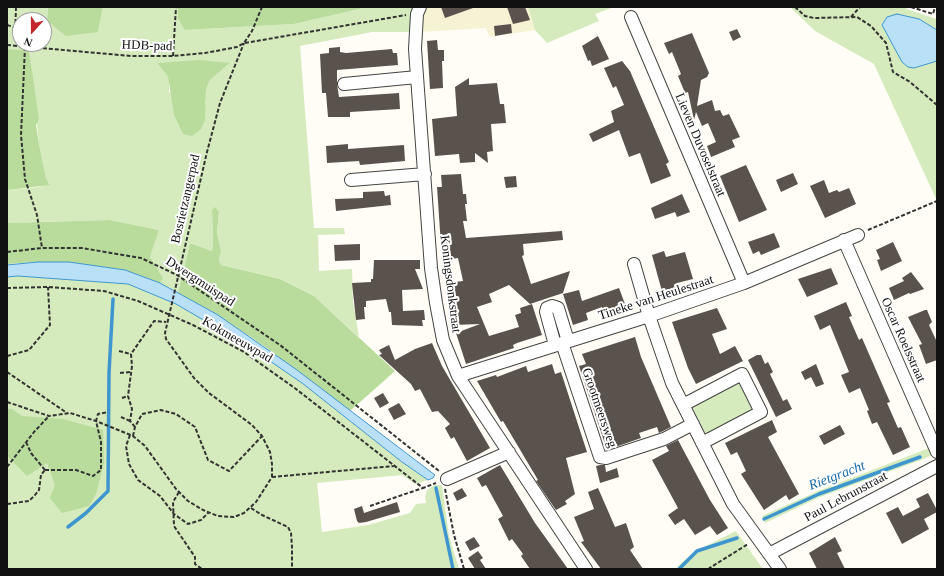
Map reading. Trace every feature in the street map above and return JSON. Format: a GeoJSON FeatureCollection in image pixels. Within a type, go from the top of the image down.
{"type":"FeatureCollection","features":[{"type":"Feature","properties":{"kind":"street","name":"Koningsdonkstraat"},"geometry":{"type":"LineString","coordinates":[[419,10],[415,49],[417,77],[431,268],[443,340],[458,376],[586,569]]}},
{"type":"Feature","properties":{"kind":"street","name":"Lieven Duvoselstraat"},"geometry":{"type":"LineString","coordinates":[[631,17],[744,283]]}},
{"type":"Feature","properties":{"kind":"street"},"geometry":{"type":"LineString","coordinates":[[344,84],[417,77]]}},
{"type":"Feature","properties":{"kind":"street"},"geometry":{"type":"LineString","coordinates":[[351,180],[425,174]]}},
{"type":"Feature","properties":{"kind":"street","name":"Tineke van Heulestraat"},"geometry":{"type":"LineString","coordinates":[[458,376],[649,316],[744,283],[858,235]]}},
{"type":"Feature","properties":{"kind":"street","name":"Oscar Roelsstraat"},"geometry":{"type":"LineString","coordinates":[[844,240],[937,452]]}},
{"type":"Feature","properties":{"kind":"street"},"geometry":{"type":"LineString","coordinates":[[634,264],[649,316],[672,383],[733,504],[780,569]]}},
{"type":"Feature","properties":{"kind":"street","name":"Grootmeersweg"},"geometry":{"type":"LineString","coordinates":[[562,343],[600,457],[606,458],[664,439],[693,424]]}},
{"type":"Feature","properties":{"kind":"street"},"geometry":{"type":"LineString","coordinates":[[683,405],[742,374],[761,412],[702,443]]}},
{"type":"Feature","properties":{"kind":"street"},"geometry":{"type":"LineString","coordinates":[[445,479],[509,452]]}},
{"type":"Feature","properties":{"kind":"street","name":"Paul Lebrunstraat"},"geometry":{"type":"LineString","coordinates":[[769,554],[937,466]]}},
{"type":"Feature","properties":{"kind":"path"},"geometry":{"type":"LineString","coordinates":[[173,56],[176,7]]}},
{"type":"Feature","properties":{"kind":"path"},"geometry":{"type":"LineString","coordinates":[[244,43],[262,7]]}},
{"type":"Feature","properties":{"kind":"path"},"geometry":{"type":"LineString","coordinates":[[795,7],[804,16],[814,18],[857,17],[871,26],[886,43],[893,72],[910,82],[937,105]]}},
{"type":"Feature","properties":{"kind":"path"},"geometry":{"type":"LineString","coordinates":[[851,17],[860,7]]}},
{"type":"Feature","properties":{"kind":"path"},"geometry":{"type":"LineString","coordinates":[[911,7],[933,14],[935,7]]}},
{"type":"Feature","properties":{"kind":"path"},"geometry":{"type":"LineString","coordinates":[[244,43],[419,10]]}},
{"type":"Feature","properties":{"kind":"path","name":"HDB-pad"},"geometry":{"type":"LineString","coordinates":[[52,49],[131,56],[173,56],[205,53],[237,47],[244,43]]}},
{"type":"Feature","properties":{"kind":"path","name":"Bosrietzangerpad"},"geometry":{"type":"LineString","coordinates":[[244,43],[220,104],[207,150],[166,322],[166,339],[194,378],[209,393],[252,425],[262,436]]}},
{"type":"Feature","properties":{"kind":"path"},"geometry":{"type":"LineString","coordinates":[[25,52],[21,142],[24,179],[37,215],[42,248]]}},
{"type":"Feature","properties":{"kind":"path"},"geometry":{"type":"LineString","coordinates":[[858,235],[937,201]]}},
{"type":"Feature","properties":{"kind":"path","name":"Dwergmuispad"},"geometry":{"type":"LineString","coordinates":[[7,252],[42,248],[82,248],[141,258],[177,275],[280,345],[434,466],[445,479]]}},
{"type":"Feature","properties":{"kind":"path"},"geometry":{"type":"LineString","coordinates":[[7,356],[29,350],[50,325],[48,287]]}},
{"type":"Feature","properties":{"kind":"path","name":"Kokmeeuwpad"},"geometry":{"type":"LineString","coordinates":[[7,288],[48,287],[104,291],[138,301],[168,313],[244,352],[296,389],[423,488]]}},
{"type":"Feature","properties":{"kind":"path"},"geometry":{"type":"LineString","coordinates":[[130,421],[132,410],[128,396],[132,366],[131,354],[154,321],[166,322]]}},
{"type":"Feature","properties":{"kind":"path"},"geometry":{"type":"LineString","coordinates":[[120,351],[131,354]]}},
{"type":"Feature","properties":{"kind":"path"},"geometry":{"type":"LineString","coordinates":[[7,372],[67,413],[96,421],[131,435],[145,446],[165,476],[188,501],[210,512],[218,516],[234,517],[251,508],[272,477],[270,452],[262,436],[229,471],[208,460],[195,427],[176,414],[161,410],[142,414],[135,427],[131,435],[126,446],[129,464],[138,480],[160,496],[174,514],[188,524],[201,520],[210,512]]}},
{"type":"Feature","properties":{"kind":"path"},"geometry":{"type":"LineString","coordinates":[[120,373],[130,372]]}},
{"type":"Feature","properties":{"kind":"path"},"geometry":{"type":"LineString","coordinates":[[122,398],[128,396]]}},
{"type":"Feature","properties":{"kind":"path"},"geometry":{"type":"LineString","coordinates":[[7,402],[49,416],[67,413]]}},
{"type":"Feature","properties":{"kind":"path"},"geometry":{"type":"LineString","coordinates":[[26,442],[31,454],[45,470],[76,470],[93,476],[100,470],[101,442],[96,421],[98,414],[108,412]]}},
{"type":"Feature","properties":{"kind":"path"},"geometry":{"type":"LineString","coordinates":[[7,467],[26,442],[49,416]]}},
{"type":"Feature","properties":{"kind":"path"},"geometry":{"type":"LineString","coordinates":[[121,416],[130,421],[135,427]]}},
{"type":"Feature","properties":{"kind":"path"},"geometry":{"type":"LineString","coordinates":[[272,477],[395,466]]}},
{"type":"Feature","properties":{"kind":"path"},"geometry":{"type":"LineString","coordinates":[[7,504],[29,500],[35,495],[39,490],[41,475],[45,470]]}},
{"type":"Feature","properties":{"kind":"path"},"geometry":{"type":"LineString","coordinates":[[370,506],[445,479],[454,535],[464,569]]}},
{"type":"Feature","properties":{"kind":"path"},"geometry":{"type":"LineString","coordinates":[[179,492],[174,502],[174,526],[195,557],[195,564],[202,569]]}},
{"type":"Feature","properties":{"kind":"path"},"geometry":{"type":"LineString","coordinates":[[251,508],[262,515],[288,527],[291,533],[292,569]]}},
{"type":"Feature","properties":{"kind":"path"},"geometry":{"type":"LineString","coordinates":[[708,569],[757,539]]}},
{"type":"Feature","properties":{"kind":"shaded area"},"geometry":{"type":"Polygon","coordinates":[[[425,7],[528,7],[535,30],[490,37],[486,28],[420,32],[422,15],[425,7]]]}},
{"type":"Feature","properties":{"kind":"green space"},"geometry":{"type":"Polygon","coordinates":[[[7,7],[48,7],[48,12],[12,12],[12,49],[7,49],[7,7]]]}},
{"type":"Feature","properties":{"kind":"green space"},"geometry":{"type":"Polygon","coordinates":[[[48,7],[103,7],[98,32],[66,36],[52,25],[52,12],[48,12],[48,7]]]}},
{"type":"Feature","properties":{"kind":"green space"},"geometry":{"type":"Polygon","coordinates":[[[103,7],[178,7],[178,19],[186,30],[294,24],[368,7],[415,7],[410,32],[372,32],[300,46],[314,228],[344,228],[345,234],[318,235],[319,271],[352,269],[353,301],[359,337],[314,296],[280,279],[221,265],[219,260],[221,251],[217,232],[219,212],[212,210],[212,251],[190,243],[178,293],[160,283],[162,278],[150,257],[159,230],[110,220],[7,223],[7,190],[38,187],[50,184],[46,178],[39,144],[29,52],[52,52],[52,22],[98,32],[103,7]],[[157,63],[169,76],[169,92],[206,105],[206,89],[210,80],[230,63],[157,63]]]}},
{"type":"Feature","properties":{"kind":"green space"},"geometry":{"type":"Polygon","coordinates":[[[178,7],[368,7],[294,24],[185,30],[178,19],[178,7]]]}},
{"type":"Feature","properties":{"kind":"green space"},"geometry":{"type":"Polygon","coordinates":[[[528,7],[614,7],[595,14],[599,21],[547,43],[535,30],[528,7]]]}},
{"type":"Feature","properties":{"kind":"green space"},"geometry":{"type":"Polygon","coordinates":[[[790,7],[907,7],[906,9],[937,19],[937,201],[874,64],[815,31],[790,7]]]}},
{"type":"Feature","properties":{"kind":"green space"},"geometry":{"type":"Polygon","coordinates":[[[7,49],[12,49],[12,52],[29,52],[39,119],[36,125],[46,178],[50,185],[7,190],[7,49]]]}},
{"type":"Feature","properties":{"kind":"green space"},"geometry":{"type":"Polygon","coordinates":[[[199,60],[230,63],[210,80],[206,89],[205,120],[201,129],[192,136],[183,134],[174,115],[168,76],[157,63],[199,60]]]}},
{"type":"Feature","properties":{"kind":"green space"},"geometry":{"type":"Polygon","coordinates":[[[215,207],[219,212],[217,232],[221,251],[219,260],[221,265],[280,279],[314,296],[395,371],[350,411],[264,346],[218,315],[178,293],[190,243],[212,251],[212,210],[215,207]]]}},
{"type":"Feature","properties":{"kind":"green space"},"geometry":{"type":"Polygon","coordinates":[[[110,220],[159,230],[150,257],[163,278],[160,283],[125,270],[69,262],[7,264],[7,223],[110,220]]]}},
{"type":"Feature","properties":{"kind":"green space"},"geometry":{"type":"Polygon","coordinates":[[[18,276],[128,284],[176,304],[248,346],[302,383],[402,462],[428,480],[415,484],[402,475],[317,483],[322,532],[368,525],[410,513],[416,504],[426,503],[425,497],[427,490],[435,485],[442,485],[449,536],[459,569],[7,569],[7,277],[18,276]]]}},
{"type":"Feature","properties":{"kind":"green space"},"geometry":{"type":"Polygon","coordinates":[[[738,382],[754,409],[706,435],[703,433],[690,408],[692,404],[738,382]]]}},
{"type":"Feature","properties":{"kind":"green space"},"geometry":{"type":"Polygon","coordinates":[[[7,409],[12,409],[22,416],[63,419],[103,430],[104,463],[96,494],[89,506],[62,513],[50,498],[55,485],[47,463],[27,476],[7,456],[7,409]]]}},
{"type":"Feature","properties":{"kind":"green space"},"geometry":{"type":"Polygon","coordinates":[[[937,445],[937,453],[820,497],[765,523],[762,516],[818,491],[937,445]]]}},
{"type":"Feature","properties":{"kind":"green space"},"geometry":{"type":"Polygon","coordinates":[[[736,531],[763,569],[676,569],[682,562],[702,548],[736,531]]]}},
{"type":"Feature","properties":{"kind":"water"},"geometry":{"type":"Polygon","coordinates":[[[897,14],[919,19],[937,30],[937,61],[914,68],[908,67],[902,62],[882,25],[887,17],[897,14]]]}},
{"type":"Feature","properties":{"kind":"water"},"geometry":{"type":"Polygon","coordinates":[[[38,262],[69,262],[125,270],[160,283],[218,315],[297,370],[435,475],[433,478],[428,480],[402,462],[302,383],[248,346],[176,304],[128,284],[18,276],[7,277],[7,265],[38,262]]]}},
{"type":"Feature","properties":{"kind":"building"},"geometry":{"type":"Polygon","coordinates":[[[441,7],[472,7],[473,8],[445,18],[441,7]]]}},
{"type":"Feature","properties":{"kind":"building"},"geometry":{"type":"Polygon","coordinates":[[[507,7],[525,7],[530,20],[513,24],[507,7]]]}},
{"type":"Feature","properties":{"kind":"building"},"geometry":{"type":"Polygon","coordinates":[[[511,24],[512,33],[495,36],[494,26],[511,24]]]}},
{"type":"Feature","properties":{"kind":"building"},"geometry":{"type":"Polygon","coordinates":[[[737,29],[741,37],[733,41],[729,32],[737,29]]]}},
{"type":"Feature","properties":{"kind":"building"},"geometry":{"type":"Polygon","coordinates":[[[692,33],[709,73],[707,77],[701,80],[697,106],[712,100],[715,111],[720,110],[723,116],[729,114],[740,137],[732,140],[735,147],[711,157],[707,146],[716,142],[708,123],[702,126],[696,112],[694,120],[688,92],[685,93],[678,76],[681,74],[672,52],[669,54],[664,43],[692,33]]]}},
{"type":"Feature","properties":{"kind":"building"},"geometry":{"type":"Polygon","coordinates":[[[598,36],[609,59],[592,66],[590,60],[588,61],[582,46],[598,36]]]}},
{"type":"Feature","properties":{"kind":"building"},"geometry":{"type":"Polygon","coordinates":[[[437,40],[438,50],[444,50],[444,61],[442,61],[443,88],[430,89],[427,41],[437,40]]]}},
{"type":"Feature","properties":{"kind":"building"},"geometry":{"type":"Polygon","coordinates":[[[340,47],[340,52],[346,53],[392,49],[393,53],[397,53],[398,65],[337,70],[337,84],[339,97],[399,93],[400,109],[350,112],[350,117],[328,117],[326,93],[322,93],[320,54],[329,53],[329,48],[340,47]]]}},
{"type":"Feature","properties":{"kind":"building"},"geometry":{"type":"Polygon","coordinates":[[[622,61],[630,71],[669,162],[666,164],[671,176],[651,184],[640,153],[629,157],[619,130],[593,142],[589,134],[614,122],[611,111],[624,105],[616,86],[613,88],[604,68],[622,61]]]}},
{"type":"Feature","properties":{"kind":"building"},"geometry":{"type":"Polygon","coordinates":[[[469,78],[469,85],[497,83],[500,104],[504,104],[506,123],[491,124],[493,151],[487,152],[488,163],[475,153],[475,162],[460,163],[459,154],[435,156],[432,119],[457,116],[455,87],[469,78]]]}},
{"type":"Feature","properties":{"kind":"building"},"geometry":{"type":"Polygon","coordinates":[[[348,144],[348,149],[404,145],[405,161],[360,165],[359,161],[327,163],[326,146],[348,144]]]}},
{"type":"Feature","properties":{"kind":"building"},"geometry":{"type":"Polygon","coordinates":[[[746,165],[767,210],[739,222],[720,176],[746,165]]]}},
{"type":"Feature","properties":{"kind":"building"},"geometry":{"type":"Polygon","coordinates":[[[793,173],[798,184],[781,192],[776,180],[793,173]]]}},
{"type":"Feature","properties":{"kind":"building"},"geometry":{"type":"Polygon","coordinates":[[[461,174],[463,194],[466,194],[467,204],[465,204],[467,221],[463,221],[466,238],[562,231],[563,240],[523,244],[524,255],[522,256],[531,284],[570,271],[563,293],[530,304],[509,285],[489,294],[492,302],[477,307],[489,336],[519,327],[515,315],[521,313],[520,308],[532,304],[542,335],[517,343],[513,345],[514,348],[466,364],[456,333],[480,324],[454,325],[449,311],[447,283],[463,281],[458,258],[442,260],[437,187],[442,187],[441,175],[461,174]]]}},
{"type":"Feature","properties":{"kind":"building"},"geometry":{"type":"Polygon","coordinates":[[[516,176],[517,187],[506,188],[504,177],[516,176]]]}},
{"type":"Feature","properties":{"kind":"building"},"geometry":{"type":"Polygon","coordinates":[[[824,180],[829,193],[837,190],[839,192],[849,188],[856,204],[825,218],[810,186],[824,180]]]}},
{"type":"Feature","properties":{"kind":"building"},"geometry":{"type":"Polygon","coordinates":[[[384,191],[385,196],[390,195],[391,205],[336,211],[335,199],[363,198],[363,192],[384,191]]]}},
{"type":"Feature","properties":{"kind":"building"},"geometry":{"type":"Polygon","coordinates":[[[682,194],[690,212],[677,217],[675,212],[655,219],[651,208],[682,194]]]}},
{"type":"Feature","properties":{"kind":"building"},"geometry":{"type":"Polygon","coordinates":[[[774,233],[780,247],[761,255],[759,251],[753,254],[748,242],[774,233]]]}},
{"type":"Feature","properties":{"kind":"building"},"geometry":{"type":"Polygon","coordinates":[[[893,242],[902,261],[881,271],[877,260],[880,259],[876,250],[893,242]]]}},
{"type":"Feature","properties":{"kind":"building"},"geometry":{"type":"Polygon","coordinates":[[[360,244],[360,260],[335,261],[334,245],[360,244]]]}},
{"type":"Feature","properties":{"kind":"building"},"geometry":{"type":"Polygon","coordinates":[[[664,251],[666,257],[685,252],[693,279],[677,283],[678,289],[675,290],[676,292],[663,295],[652,255],[664,251]]]}},
{"type":"Feature","properties":{"kind":"building"},"geometry":{"type":"Polygon","coordinates":[[[374,260],[420,260],[420,269],[415,269],[423,289],[402,290],[403,311],[424,310],[425,320],[422,320],[423,326],[392,325],[391,312],[389,312],[386,299],[366,301],[366,307],[364,307],[365,319],[356,320],[352,283],[371,282],[371,279],[373,279],[374,260]]]}},
{"type":"Feature","properties":{"kind":"building"},"geometry":{"type":"Polygon","coordinates":[[[831,268],[838,284],[807,297],[798,279],[831,268]]]}},
{"type":"Feature","properties":{"kind":"building"},"geometry":{"type":"Polygon","coordinates":[[[911,272],[924,289],[910,294],[909,293],[894,300],[889,288],[904,281],[902,278],[911,272]]]}},
{"type":"Feature","properties":{"kind":"building"},"geometry":{"type":"Polygon","coordinates":[[[619,288],[625,304],[604,311],[602,307],[586,313],[588,320],[573,325],[563,294],[579,290],[582,301],[619,288]]]}},
{"type":"Feature","properties":{"kind":"building"},"geometry":{"type":"Polygon","coordinates":[[[846,302],[852,316],[849,317],[859,340],[862,338],[890,402],[887,403],[898,428],[901,427],[910,447],[893,455],[877,422],[872,424],[867,411],[869,410],[860,388],[849,393],[841,375],[849,372],[830,325],[820,330],[814,316],[846,302]]]}},
{"type":"Feature","properties":{"kind":"building"},"geometry":{"type":"Polygon","coordinates":[[[717,308],[727,329],[712,334],[720,354],[735,346],[743,361],[696,384],[688,368],[672,322],[717,308]]]}},
{"type":"Feature","properties":{"kind":"building"},"geometry":{"type":"Polygon","coordinates":[[[927,310],[932,322],[929,325],[937,342],[937,360],[926,364],[919,345],[922,344],[908,317],[927,310]]]}},
{"type":"Feature","properties":{"kind":"building"},"geometry":{"type":"Polygon","coordinates":[[[635,337],[641,357],[671,427],[659,433],[657,427],[639,433],[641,438],[607,450],[579,366],[586,364],[582,354],[635,337]]]}},
{"type":"Feature","properties":{"kind":"building"},"geometry":{"type":"Polygon","coordinates":[[[432,343],[442,366],[490,448],[467,461],[454,437],[451,439],[445,428],[450,424],[438,411],[432,412],[420,389],[415,391],[411,384],[379,355],[382,354],[379,350],[389,345],[395,360],[415,349],[432,343]]]}},
{"type":"Feature","properties":{"kind":"building"},"geometry":{"type":"Polygon","coordinates":[[[757,355],[761,355],[765,364],[768,362],[773,372],[770,374],[783,401],[787,399],[792,409],[776,417],[748,360],[757,355]]]}},
{"type":"Feature","properties":{"kind":"building"},"geometry":{"type":"Polygon","coordinates":[[[552,364],[555,374],[561,372],[587,452],[566,458],[575,494],[565,501],[567,504],[556,510],[536,481],[538,480],[477,381],[496,375],[497,377],[526,366],[528,372],[552,364]]]}},
{"type":"Feature","properties":{"kind":"building"},"geometry":{"type":"Polygon","coordinates":[[[816,364],[824,384],[816,387],[811,377],[805,380],[801,372],[816,364]]]}},
{"type":"Feature","properties":{"kind":"building"},"geometry":{"type":"Polygon","coordinates":[[[383,393],[389,403],[380,408],[374,398],[383,393]]]}},
{"type":"Feature","properties":{"kind":"building"},"geometry":{"type":"Polygon","coordinates":[[[399,403],[406,414],[394,420],[388,409],[399,403]]]}},
{"type":"Feature","properties":{"kind":"building"},"geometry":{"type":"Polygon","coordinates":[[[772,420],[777,432],[768,437],[799,494],[789,500],[786,495],[764,510],[741,474],[746,471],[737,452],[731,455],[725,443],[772,420]]]}},
{"type":"Feature","properties":{"kind":"building"},"geometry":{"type":"Polygon","coordinates":[[[840,425],[845,434],[824,445],[819,436],[840,425]]]}},
{"type":"Feature","properties":{"kind":"building"},"geometry":{"type":"Polygon","coordinates":[[[678,440],[710,500],[728,528],[717,535],[710,526],[695,535],[684,519],[675,525],[668,515],[678,508],[652,460],[669,451],[666,446],[678,440]]]}},
{"type":"Feature","properties":{"kind":"building"},"geometry":{"type":"Polygon","coordinates":[[[500,465],[535,523],[568,569],[530,569],[521,556],[523,554],[512,539],[509,541],[498,519],[503,516],[486,485],[482,487],[477,478],[500,465]]]}},
{"type":"Feature","properties":{"kind":"building"},"geometry":{"type":"Polygon","coordinates":[[[605,465],[606,472],[617,468],[619,477],[600,483],[596,466],[605,465]]]}},
{"type":"Feature","properties":{"kind":"building"},"geometry":{"type":"Polygon","coordinates":[[[462,488],[467,496],[457,501],[453,493],[462,488]]]}},
{"type":"Feature","properties":{"kind":"building"},"geometry":{"type":"Polygon","coordinates":[[[598,488],[615,527],[626,523],[634,547],[630,550],[643,569],[601,569],[581,542],[584,541],[574,517],[594,509],[588,492],[598,488]]]}},
{"type":"Feature","properties":{"kind":"building"},"geometry":{"type":"Polygon","coordinates":[[[928,493],[937,510],[937,512],[924,519],[929,529],[902,544],[886,513],[898,507],[903,516],[920,507],[916,499],[928,493]]]}},
{"type":"Feature","properties":{"kind":"building"},"geometry":{"type":"Polygon","coordinates":[[[397,502],[400,512],[366,522],[359,523],[357,521],[354,509],[362,506],[364,513],[397,502]]]}},
{"type":"Feature","properties":{"kind":"building"},"geometry":{"type":"Polygon","coordinates":[[[474,537],[480,546],[470,551],[465,542],[474,537]]]}},
{"type":"Feature","properties":{"kind":"building"},"geometry":{"type":"Polygon","coordinates":[[[835,537],[842,551],[837,553],[845,569],[817,569],[809,553],[835,537]]]}},
{"type":"Feature","properties":{"kind":"building"},"geometry":{"type":"Polygon","coordinates":[[[478,551],[483,558],[480,560],[486,569],[475,569],[468,558],[478,551]]]}},
{"type":"Feature","properties":{"kind":"waterway"},"geometry":{"type":"LineString","coordinates":[[68,527],[86,513],[108,491],[109,373],[113,299]]}},
{"type":"Feature","properties":{"kind":"waterway","name":"Rietgracht"},"geometry":{"type":"LineString","coordinates":[[764,519],[819,494],[920,457]]}},
{"type":"Feature","properties":{"kind":"waterway"},"geometry":{"type":"LineString","coordinates":[[436,488],[453,569]]}},
{"type":"Feature","properties":{"kind":"waterway"},"geometry":{"type":"LineString","coordinates":[[679,569],[697,551],[737,538]]}}]}
